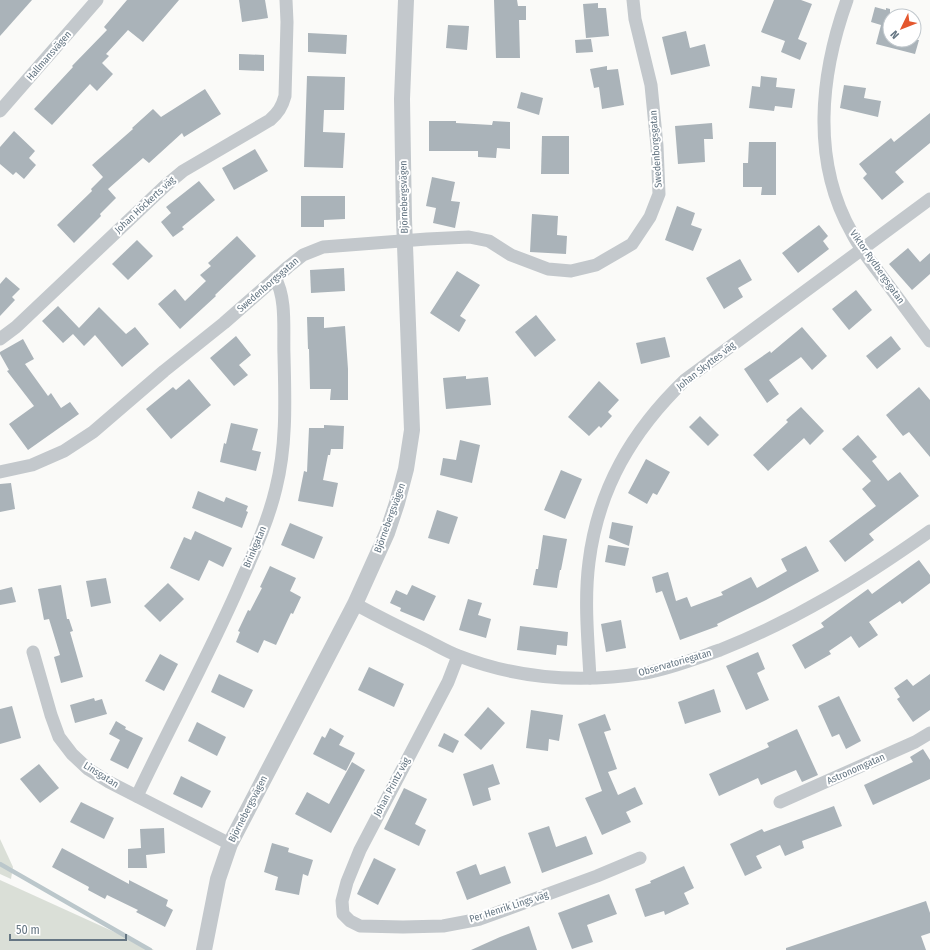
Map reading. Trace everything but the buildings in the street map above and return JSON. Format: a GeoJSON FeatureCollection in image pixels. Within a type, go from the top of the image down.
{"type":"FeatureCollection","features":[{"type":"Feature","properties":{"kind":"street","name":"Hallmansvägen"},"geometry":{"type":"LineString","coordinates":[[0,111],[97,0]]}},
{"type":"Feature","properties":{"kind":"street","name":"Johan Höckerts väg"},"geometry":{"type":"LineString","coordinates":[[0,339],[16,327],[165,186],[183,171],[277,115],[285,96],[287,22],[286,0]]}},
{"type":"Feature","properties":{"kind":"street","name":"Björnebergsvägen"},"geometry":{"type":"LineString","coordinates":[[204,950],[218,879],[230,844],[355,604],[387,533],[397,504],[406,469],[412,430],[404,241],[402,99],[406,0]]}},
{"type":"Feature","properties":{"kind":"street","name":"Swedenborgsgatan"},"geometry":{"type":"LineString","coordinates":[[0,472],[32,465],[64,451],[93,432],[303,255],[323,247],[469,237],[489,241],[511,255],[548,269],[571,271],[596,265],[632,244],[650,217],[658,194],[657,146],[651,86],[635,19],[633,0]]}},
{"type":"Feature","properties":{"kind":"street","name":"Viktor Rydbergsgatan"},"geometry":{"type":"LineString","coordinates":[[847,0],[838,25],[829,66],[824,104],[824,140],[827,166],[832,187],[841,212],[862,250],[930,341]]}},
{"type":"Feature","properties":{"kind":"street","name":"Johan Skyttes väg"},"geometry":{"type":"LineString","coordinates":[[590,678],[587,606],[588,563],[594,528],[615,472],[632,441],[665,399],[685,380],[930,199]]}},
{"type":"Feature","properties":{"kind":"street","name":"Brinkgatan"},"geometry":{"type":"LineString","coordinates":[[137,796],[226,615],[263,532],[277,487],[284,442],[285,404],[283,303],[279,284],[275,278]]}},
{"type":"Feature","properties":{"kind":"street","name":"Observatoriegatan"},"geometry":{"type":"LineString","coordinates":[[355,604],[458,656],[494,667],[534,675],[574,678],[610,677],[646,673],[697,658],[748,639],[794,617],[831,597],[888,561],[930,531]]}},
{"type":"Feature","properties":{"kind":"street","name":"Linsgatan"},"geometry":{"type":"LineString","coordinates":[[33,652],[51,715],[59,737],[68,749],[88,769],[109,782],[230,844]]}},
{"type":"Feature","properties":{"kind":"street","name":"Johan Printz väg"},"geometry":{"type":"LineString","coordinates":[[350,921],[343,914],[342,901],[347,882],[360,850],[448,682],[458,656]]}},
{"type":"Feature","properties":{"kind":"street","name":"Astronomgatan"},"geometry":{"type":"LineString","coordinates":[[780,802],[930,734]]}},
{"type":"Feature","properties":{"kind":"street","name":"Per Henrik Lings väg"},"geometry":{"type":"LineString","coordinates":[[350,921],[360,926],[403,927],[443,926],[480,919],[597,876],[640,858]]}},
{"type":"Feature","properties":{"kind":"shaded area"},"geometry":{"type":"Polygon","coordinates":[[[0,839],[13,867],[11,879],[0,874],[0,839]]]}},
{"type":"Feature","properties":{"kind":"shaded area"},"geometry":{"type":"Polygon","coordinates":[[[0,880],[154,950],[0,950],[0,880]]]}},
{"type":"Feature","properties":{"kind":"waterway"},"geometry":{"type":"LineString","coordinates":[[0,864],[150,950]]}}]}
